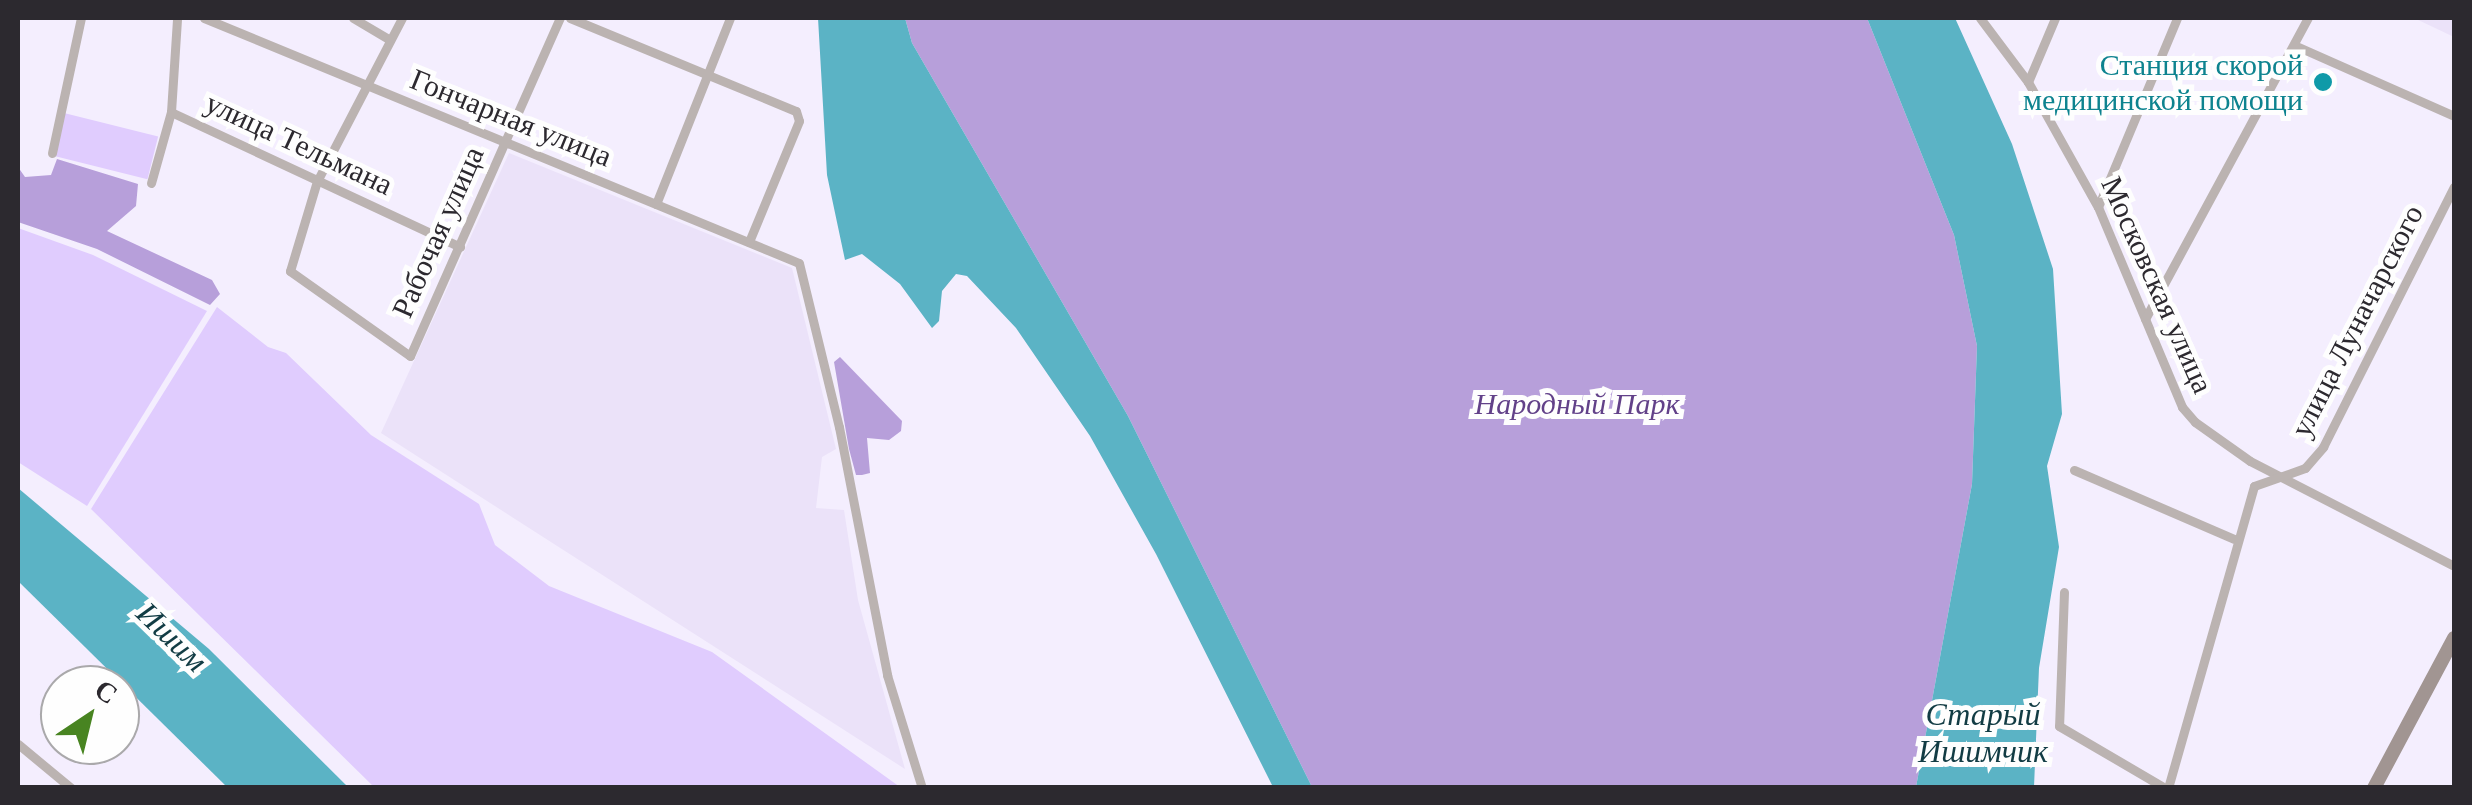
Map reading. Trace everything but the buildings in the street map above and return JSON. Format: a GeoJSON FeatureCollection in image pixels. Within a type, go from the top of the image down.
{"type":"FeatureCollection","features":[{"type":"Feature","properties":{"kind":"street"},"geometry":{"type":"LineString","coordinates":[[52,152],[80,18]]}},
{"type":"Feature","properties":{"kind":"street"},"geometry":{"type":"LineString","coordinates":[[151,183],[170,112],[177,18]]}},
{"type":"Feature","properties":{"kind":"street","name":"Гончарная улица"},"geometry":{"type":"LineString","coordinates":[[204,18],[799,263],[839,427],[887,675],[922,788]]}},
{"type":"Feature","properties":{"kind":"street"},"geometry":{"type":"LineString","coordinates":[[353,18],[390,40]]}},
{"type":"Feature","properties":{"kind":"street"},"geometry":{"type":"LineString","coordinates":[[317,181],[402,18]]}},
{"type":"Feature","properties":{"kind":"street","name":"Рабочая улица"},"geometry":{"type":"LineString","coordinates":[[317,181],[290,272],[410,356],[560,18]]}},
{"type":"Feature","properties":{"kind":"street"},"geometry":{"type":"LineString","coordinates":[[570,18],[796,110],[799,121],[749,242]]}},
{"type":"Feature","properties":{"kind":"street"},"geometry":{"type":"LineString","coordinates":[[656,204],[730,18]]}},
{"type":"Feature","properties":{"kind":"street","name":"Московская улица"},"geometry":{"type":"LineString","coordinates":[[1980,18],[2028,82],[2098,207],[2145,319],[2195,422],[2281,476],[2454,566]]}},
{"type":"Feature","properties":{"kind":"street"},"geometry":{"type":"LineString","coordinates":[[2028,82],[2055,18]]}},
{"type":"Feature","properties":{"kind":"street"},"geometry":{"type":"LineString","coordinates":[[2098,207],[2177,18]]}},
{"type":"Feature","properties":{"kind":"street"},"geometry":{"type":"LineString","coordinates":[[2145,319],[2308,18]]}},
{"type":"Feature","properties":{"kind":"street"},"geometry":{"type":"LineString","coordinates":[[2294,44],[2454,116]]}},
{"type":"Feature","properties":{"kind":"street","name":"улица Тельмана"},"geometry":{"type":"LineString","coordinates":[[170,112],[460,248]]}},
{"type":"Feature","properties":{"kind":"street","name":"улица Луначарского"},"geometry":{"type":"LineString","coordinates":[[2166,788],[2234,539],[2254,486],[2306,468],[2323,447],[2454,187]]}},
{"type":"Feature","properties":{"kind":"street"},"geometry":{"type":"LineString","coordinates":[[2074,470],[2234,539]]}},
{"type":"Feature","properties":{"kind":"street"},"geometry":{"type":"LineString","coordinates":[[2064,592],[2059,726],[2166,788]]}},
{"type":"Feature","properties":{"kind":"street"},"geometry":{"type":"LineString","coordinates":[[2374,788],[2454,638]]}},
{"type":"Feature","properties":{"kind":"street"},"geometry":{"type":"LineString","coordinates":[[18,744],[71,788]]}},
{"type":"Feature","properties":{"kind":"shaded area"},"geometry":{"type":"Polygon","coordinates":[[[2414,18],[2454,18],[2454,37],[2414,18]]]}},
{"type":"Feature","properties":{"kind":"shaded area"},"geometry":{"type":"Polygon","coordinates":[[[64,113],[158,136],[147,179],[53,156],[64,113]]]}},
{"type":"Feature","properties":{"kind":"shaded area"},"geometry":{"type":"Polygon","coordinates":[[[509,153],[792,268],[836,449],[822,457],[816,508],[844,510],[858,600],[905,769],[381,433],[509,153]]]}},
{"type":"Feature","properties":{"kind":"shaded area"},"geometry":{"type":"Polygon","coordinates":[[[18,228],[93,255],[207,311],[87,506],[18,462],[18,228]]]}},
{"type":"Feature","properties":{"kind":"shaded area"},"geometry":{"type":"Polygon","coordinates":[[[217,307],[268,347],[286,353],[371,435],[479,504],[495,545],[549,586],[712,652],[900,787],[374,787],[91,509],[217,307]]]}},
{"type":"Feature","properties":{"kind":"green space","name":"Народный Парк"},"geometry":{"type":"Polygon","coordinates":[[[905,18],[1867,18],[1954,235],[1977,346],[1972,484],[1916,787],[1312,787],[1128,416],[912,43],[905,18]]]}},
{"type":"Feature","properties":{"kind":"green space"},"geometry":{"type":"Polygon","coordinates":[[[57,159],[138,184],[136,206],[107,231],[212,280],[220,294],[210,305],[97,249],[18,222],[18,167],[25,177],[51,175],[57,159]]]}},
{"type":"Feature","properties":{"kind":"green space"},"geometry":{"type":"Polygon","coordinates":[[[840,357],[902,421],[901,431],[889,440],[867,438],[870,473],[862,475],[856,475],[849,449],[834,362],[840,357]]]}},
{"type":"Feature","properties":{"kind":"water"},"geometry":{"type":"Polygon","coordinates":[[[818,18],[905,18],[912,43],[1128,416],[1312,787],[1273,787],[1156,554],[1090,436],[1016,328],[967,276],[956,274],[942,291],[939,321],[932,328],[900,284],[862,254],[845,260],[827,175],[818,18]]]}},
{"type":"Feature","properties":{"kind":"water","name":"Старый Ишимчик"},"geometry":{"type":"Polygon","coordinates":[[[1867,18],[1955,18],[2012,144],[2053,269],[2062,414],[2047,466],[2059,547],[2039,668],[2034,787],[1916,787],[1972,484],[1977,346],[1954,235],[1867,18]]]}},
{"type":"Feature","properties":{"kind":"water","name":"Ишим"},"geometry":{"type":"Polygon","coordinates":[[[18,488],[209,649],[348,787],[227,787],[140,701],[140,665],[103,665],[18,581],[18,488]]]}},
{"type":"Feature","properties":{"kind":"place","name":"Станция скорой медицинской помощи"},"geometry":{"type":"Point","coordinates":[2323,82]}}]}
